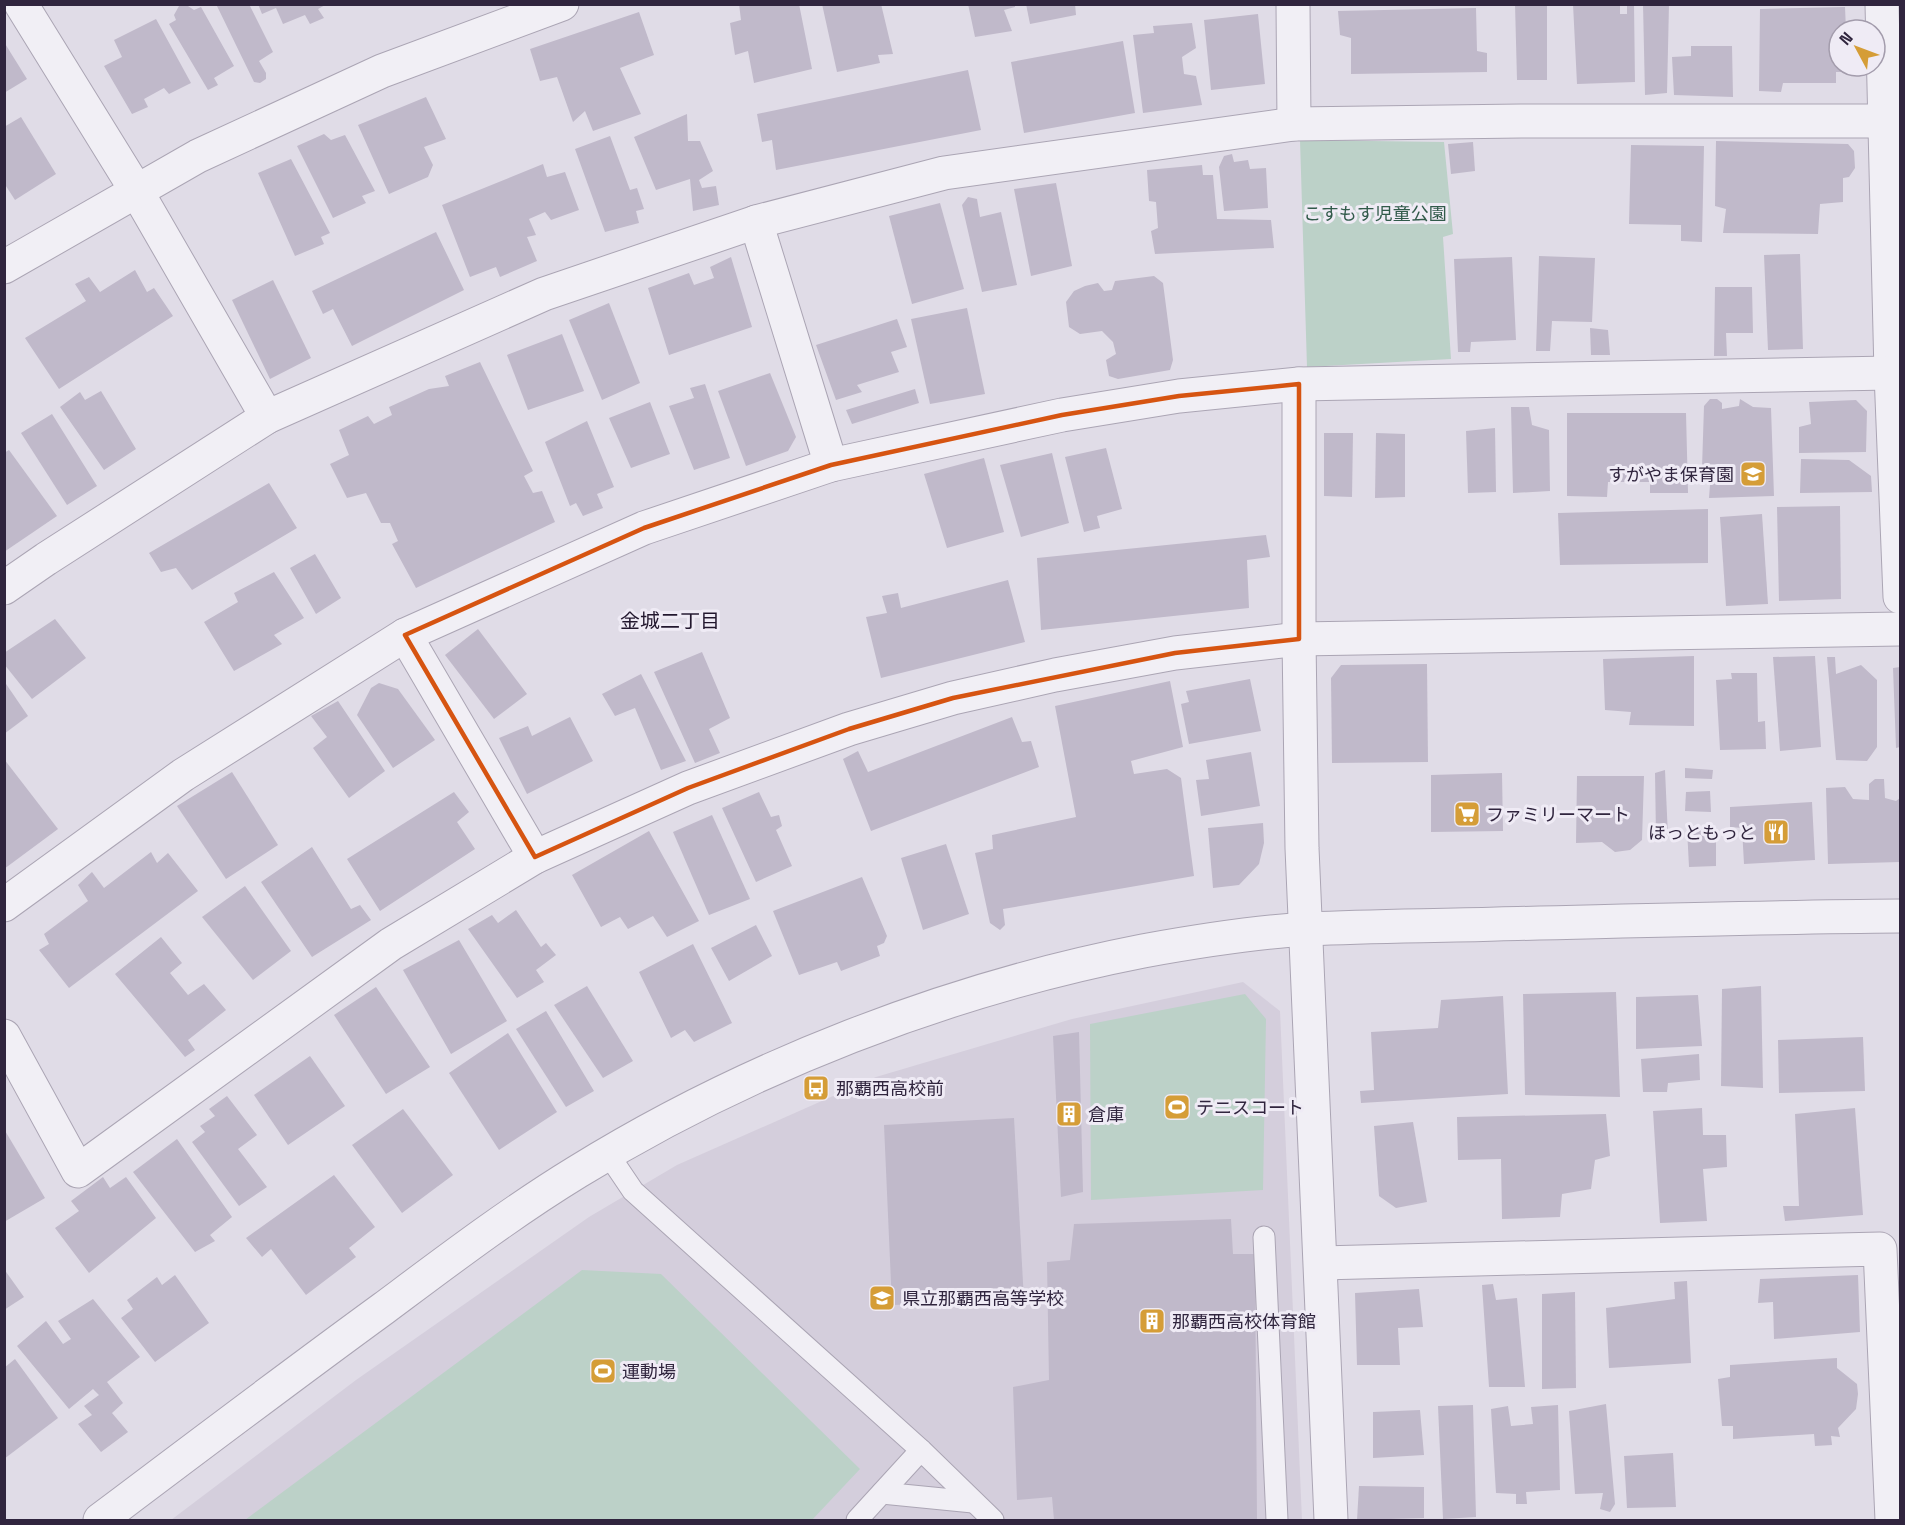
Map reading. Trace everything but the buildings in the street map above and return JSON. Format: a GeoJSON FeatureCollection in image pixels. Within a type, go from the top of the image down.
{"type":"FeatureCollection","features":[{"type":"Feature","properties":{"kind":"street"},"geometry":{"type":"LineString","coordinates":[[21,4],[136,190],[267,417]]}},
{"type":"Feature","properties":{"kind":"street"},"geometry":{"type":"LineString","coordinates":[[4,267],[198,156],[382,71],[561,4]]}},
{"type":"Feature","properties":{"kind":"street"},"geometry":{"type":"LineString","coordinates":[[1293,4],[1294,124]]}},
{"type":"Feature","properties":{"kind":"street"},"geometry":{"type":"LineString","coordinates":[[1882,4],[1891,373],[1900,597]]}},
{"type":"Feature","properties":{"kind":"street"},"geometry":{"type":"LineString","coordinates":[[4,588],[267,417],[544,294],[756,222],[944,173],[1294,124],[1521,121],[1884,121]]}},
{"type":"Feature","properties":{"kind":"street"},"geometry":{"type":"LineString","coordinates":[[756,222],[831,465]]}},
{"type":"Feature","properties":{"kind":"street"},"geometry":{"type":"LineString","coordinates":[[4,905],[183,775],[405,635],[644,528],[831,465],[1062,415],[1179,396],[1299,384],[1891,373]]}},
{"type":"Feature","properties":{"kind":"street"},"geometry":{"type":"LineString","coordinates":[[1299,384],[1299,639],[1305,929],[1331,1521]]}},
{"type":"Feature","properties":{"kind":"street"},"geometry":{"type":"LineString","coordinates":[[4,1036],[78,1171],[391,944],[535,857],[698,784],[849,729],[953,698],[1055,675],[1175,653],[1299,639],[1900,629]]}},
{"type":"Feature","properties":{"kind":"street"},"geometry":{"type":"LineString","coordinates":[[405,635],[535,857]]}},
{"type":"Feature","properties":{"kind":"street"},"geometry":{"type":"LineString","coordinates":[[100,1521],[535,1198],[675,1117],[767,1072],[862,1032],[960,997],[1054,971],[1145,951],[1305,929],[1900,916]]}},
{"type":"Feature","properties":{"kind":"street"},"geometry":{"type":"LineString","coordinates":[[1321,1263],[1880,1249],[1892,1521]]}},
{"type":"Feature","properties":{"kind":"lane"},"geometry":{"type":"LineString","coordinates":[[608,1154],[633,1191],[938,1465],[993,1521]]}},
{"type":"Feature","properties":{"kind":"lane"},"geometry":{"type":"LineString","coordinates":[[1264,1236],[1277,1521]]}},
{"type":"Feature","properties":{"kind":"lane"},"geometry":{"type":"LineString","coordinates":[[857,1521],[921,1450]]}},
{"type":"Feature","properties":{"kind":"lane"},"geometry":{"type":"LineString","coordinates":[[882,1493],[973,1502]]}},
{"type":"Feature","properties":{"kind":"highlighted area"},"geometry":{"type":"Polygon","coordinates":[[[1299,384],[1299,639],[1175,653],[953,698],[849,729],[688,788],[535,857],[405,635],[644,528],[831,465],[1062,415],[1179,396],[1299,384]]]}},
{"type":"Feature","properties":{"kind":"shaded area","name":"県立那覇西高等学校"},"geometry":{"type":"Polygon","coordinates":[[[1243,982],[1280,1011],[1302,1520],[171,1520],[356,1380],[589,1217],[677,1165],[876,1077],[1072,1019],[1243,982]]]}},
{"type":"Feature","properties":{"kind":"green space","name":"こすもす児童公園"},"geometry":{"type":"Polygon","coordinates":[[[1300,140],[1444,142],[1453,234],[1443,237],[1451,359],[1307,367],[1300,140]]]}},
{"type":"Feature","properties":{"kind":"green space","name":"テニスコート"},"geometry":{"type":"Polygon","coordinates":[[[1245,994],[1266,1019],[1263,1190],[1091,1200],[1090,1024],[1245,994]]]}},
{"type":"Feature","properties":{"kind":"green space","name":"運動場"},"geometry":{"type":"Polygon","coordinates":[[[582,1270],[661,1274],[860,1469],[812,1520],[245,1520],[582,1270]]]}},
{"type":"Feature","properties":{"kind":"place","name":"すがやま保育園"},"geometry":{"type":"Point","coordinates":[1753,474]}},
{"type":"Feature","properties":{"kind":"place","name":"ファミリーマート"},"geometry":{"type":"Point","coordinates":[1467,814]}},
{"type":"Feature","properties":{"kind":"place","name":"ほっともっと"},"geometry":{"type":"Point","coordinates":[1776,832]}},
{"type":"Feature","properties":{"kind":"place","name":"那覇西高校前"},"geometry":{"type":"Point","coordinates":[816,1088]}},
{"type":"Feature","properties":{"kind":"place","name":"テニスコート"},"geometry":{"type":"Point","coordinates":[1177,1107]}},
{"type":"Feature","properties":{"kind":"place","name":"倉庫"},"geometry":{"type":"Point","coordinates":[1069,1114]}},
{"type":"Feature","properties":{"kind":"place","name":"県立那覇西高等学校"},"geometry":{"type":"Point","coordinates":[882,1298]}},
{"type":"Feature","properties":{"kind":"place","name":"那覇西高校体育館"},"geometry":{"type":"Point","coordinates":[1152,1321]}},
{"type":"Feature","properties":{"kind":"place","name":"運動場"},"geometry":{"type":"Point","coordinates":[603,1371]}},
{"type":"Feature","properties":{"kind":"district","name":"金城二丁目"},"geometry":{"type":"Point","coordinates":[670,621]}}]}
